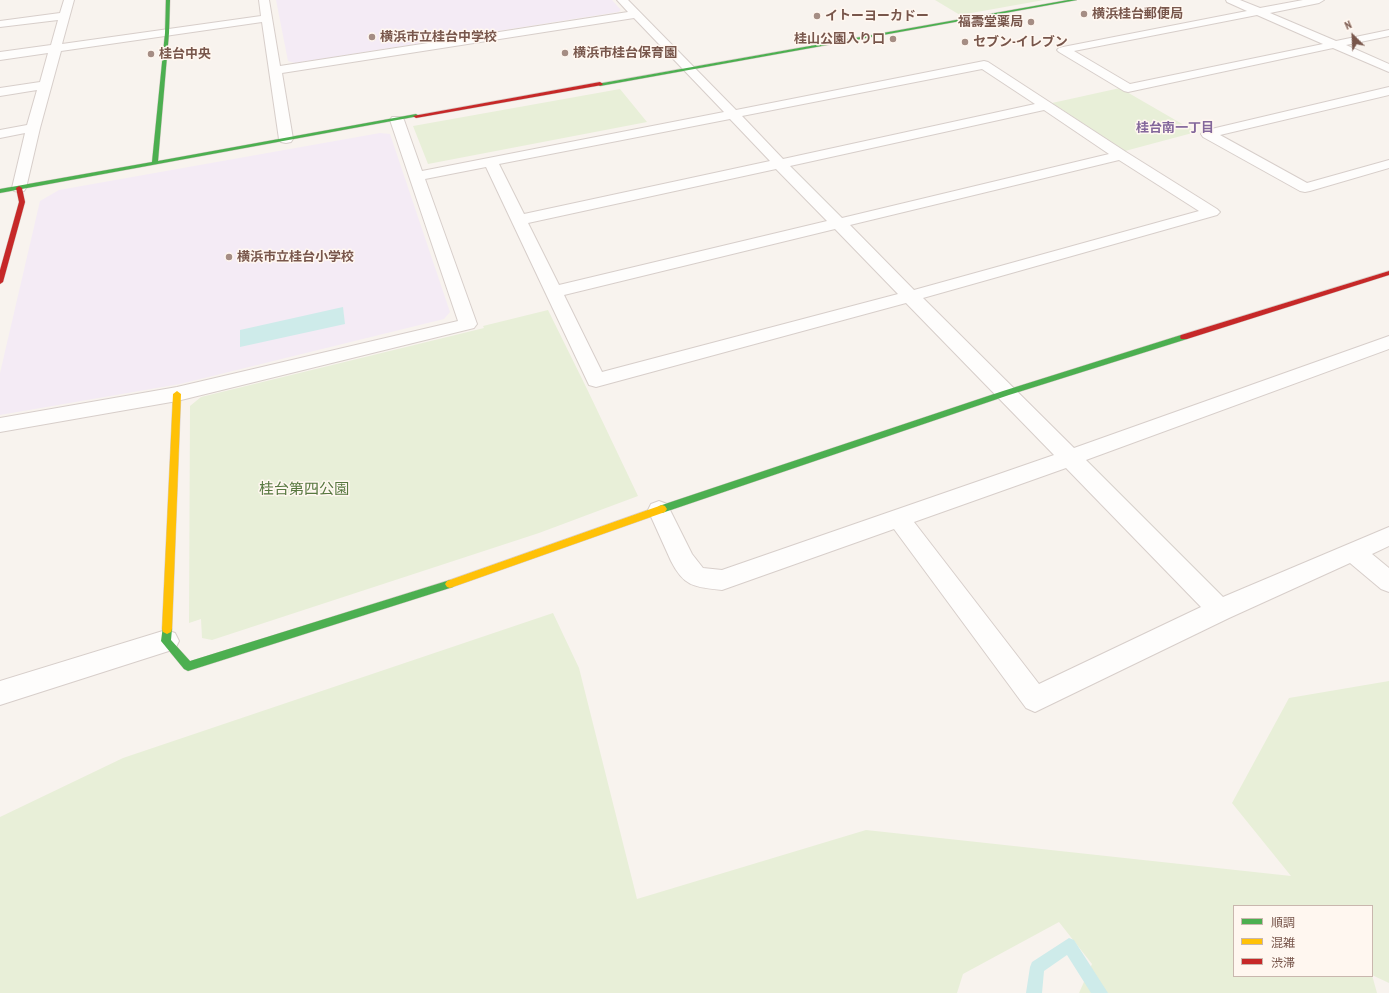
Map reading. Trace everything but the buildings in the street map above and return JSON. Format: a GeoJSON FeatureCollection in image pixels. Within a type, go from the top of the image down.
{"type":"FeatureCollection","features":[{"type":"Feature","properties":{"kind":"street"},"geometry":{"type":"LineString","coordinates":[[0,282],[22,202],[19,188],[33,128],[69,0]]}},
{"type":"Feature","properties":{"kind":"street"},"geometry":{"type":"LineString","coordinates":[[155,164],[167,33],[168,0]]}},
{"type":"Feature","properties":{"kind":"street"},"geometry":{"type":"LineString","coordinates":[[264,0],[286,139]]}},
{"type":"Feature","properties":{"kind":"street"},"geometry":{"type":"LineString","coordinates":[[622,0],[734,113],[780,164],[1220,610]]}},
{"type":"Feature","properties":{"kind":"street"},"geometry":{"type":"LineString","coordinates":[[0,191],[1075,0]]}},
{"type":"Feature","properties":{"kind":"street"},"geometry":{"type":"LineString","coordinates":[[1231,0],[1389,68]]}},
{"type":"Feature","properties":{"kind":"street"},"geometry":{"type":"LineString","coordinates":[[1319,0],[1063,50],[1128,88],[1335,45],[1389,32]]}},
{"type":"Feature","properties":{"kind":"street"},"geometry":{"type":"LineString","coordinates":[[275,70],[636,14]]}},
{"type":"Feature","properties":{"kind":"street"},"geometry":{"type":"LineString","coordinates":[[0,24],[65,16]]}},
{"type":"Feature","properties":{"kind":"street"},"geometry":{"type":"LineString","coordinates":[[0,56],[267,18]]}},
{"type":"Feature","properties":{"kind":"street"},"geometry":{"type":"LineString","coordinates":[[417,176],[984,65],[1121,155],[1212,212],[911,296],[596,380],[491,162]]}},
{"type":"Feature","properties":{"kind":"street"},"geometry":{"type":"LineString","coordinates":[[0,92],[44,85]]}},
{"type":"Feature","properties":{"kind":"street"},"geometry":{"type":"LineString","coordinates":[[1389,90],[1208,134],[1305,188],[1389,164]]}},
{"type":"Feature","properties":{"kind":"street"},"geometry":{"type":"LineString","coordinates":[[519,220],[1046,106]]}},
{"type":"Feature","properties":{"kind":"street"},"geometry":{"type":"LineString","coordinates":[[0,425],[177,394],[468,324],[397,120]]}},
{"type":"Feature","properties":{"kind":"street"},"geometry":{"type":"LineString","coordinates":[[0,134],[33,128]]}},
{"type":"Feature","properties":{"kind":"street"},"geometry":{"type":"LineString","coordinates":[[554,292],[1121,155]]}},
{"type":"Feature","properties":{"kind":"street"},"geometry":{"type":"LineString","coordinates":[[177,394],[166,641],[188,666],[442,586],[659,510],[1006,393],[1389,273]]}},
{"type":"Feature","properties":{"kind":"street"},"geometry":{"type":"LineString","coordinates":[[659,510],[684,561],[697,577],[722,580],[1070,458],[1389,342]]}},
{"type":"Feature","properties":{"kind":"street"},"geometry":{"type":"LineString","coordinates":[[899,519],[1035,699],[1220,610],[1389,536]]}},
{"type":"Feature","properties":{"kind":"street"},"geometry":{"type":"LineString","coordinates":[[1353,552],[1389,582]]}},
{"type":"Feature","properties":{"kind":"street"},"geometry":{"type":"LineString","coordinates":[[0,693],[166,641]]}},
{"type":"Feature","properties":{"kind":"shaded area","name":"横浜市立桂台中学校"},"geometry":{"type":"Polygon","coordinates":[[[276,0],[612,0],[621,10],[618,12],[295,63],[288,61],[276,0]]]}},
{"type":"Feature","properties":{"kind":"shaded area","name":"横浜市立桂台小学校"},"geometry":{"type":"Polygon","coordinates":[[[380,133],[390,134],[450,312],[444,319],[180,384],[0,415],[0,373],[40,201],[59,190],[380,133]]]}},
{"type":"Feature","properties":{"kind":"green space"},"geometry":{"type":"Polygon","coordinates":[[[935,0],[1044,0],[960,15],[935,0]]]}},
{"type":"Feature","properties":{"kind":"green space"},"geometry":{"type":"Polygon","coordinates":[[[1120,88],[1196,132],[1125,151],[1052,103],[1120,88]]]}},
{"type":"Feature","properties":{"kind":"green space"},"geometry":{"type":"Polygon","coordinates":[[[620,89],[647,122],[428,164],[413,126],[620,89]]]}},
{"type":"Feature","properties":{"kind":"green space","name":"桂台第四公園"},"geometry":{"type":"Polygon","coordinates":[[[548,310],[638,496],[539,533],[212,640],[202,638],[201,619],[189,623],[190,406],[201,397],[484,328],[483,326],[548,310]]]}},
{"type":"Feature","properties":{"kind":"green space"},"geometry":{"type":"Polygon","coordinates":[[[553,613],[579,668],[637,899],[866,830],[1291,876],[1232,803],[1289,698],[1389,681],[1389,983],[1373,975],[1373,905],[1233,905],[1233,977],[1373,977],[1377,993],[1079,993],[1092,964],[1059,922],[963,974],[957,993],[0,993],[0,817],[123,758],[553,613]]]}},
{"type":"Feature","properties":{"kind":"water"},"geometry":{"type":"Polygon","coordinates":[[[343,307],[345,324],[240,347],[240,330],[343,307]]]}},
{"type":"Feature","properties":{"kind":"waterway"},"geometry":{"type":"LineString","coordinates":[[1034,993],[1037,967],[1069,945],[1100,993]]}},
{"type":"Feature","properties":{"kind":"traffic: fast"},"geometry":{"type":"LineString","coordinates":[[155,163],[167,33],[168,0]]}},
{"type":"Feature","properties":{"kind":"traffic: fast"},"geometry":{"type":"LineString","coordinates":[[600,84],[1075,0]]}},
{"type":"Feature","properties":{"kind":"traffic: fast"},"geometry":{"type":"LineString","coordinates":[[0,191],[416,116]]}},
{"type":"Feature","properties":{"kind":"traffic: fast"},"geometry":{"type":"LineString","coordinates":[[662,509],[1006,393],[1184,337]]}},
{"type":"Feature","properties":{"kind":"traffic: fast"},"geometry":{"type":"LineString","coordinates":[[167,629],[166,641],[188,666],[450,584]]}},
{"type":"Feature","properties":{"kind":"traffic: slow"},"geometry":{"type":"LineString","coordinates":[[167,629],[177,394]]}},
{"type":"Feature","properties":{"kind":"traffic: slow"},"geometry":{"type":"LineString","coordinates":[[450,584],[662,509]]}},
{"type":"Feature","properties":{"kind":"traffic: jam"},"geometry":{"type":"LineString","coordinates":[[416,116],[600,84]]}},
{"type":"Feature","properties":{"kind":"traffic: jam"},"geometry":{"type":"LineString","coordinates":[[0,282],[22,202],[19,188]]}},
{"type":"Feature","properties":{"kind":"traffic: jam"},"geometry":{"type":"LineString","coordinates":[[1184,337],[1389,273]]}},
{"type":"Feature","properties":{"kind":"place","name":"横浜桂台郵便局"},"geometry":{"type":"Point","coordinates":[1084,14]}},
{"type":"Feature","properties":{"kind":"place","name":"イトーヨーカドー"},"geometry":{"type":"Point","coordinates":[817,16]}},
{"type":"Feature","properties":{"kind":"place","name":"福壽堂薬局"},"geometry":{"type":"Point","coordinates":[1031,22]}},
{"type":"Feature","properties":{"kind":"place","name":"横浜市立桂台中学校"},"geometry":{"type":"Point","coordinates":[372,37]}},
{"type":"Feature","properties":{"kind":"place","name":"桂山公園入り口"},"geometry":{"type":"Point","coordinates":[893,39]}},
{"type":"Feature","properties":{"kind":"place","name":"セブン-イレブン"},"geometry":{"type":"Point","coordinates":[965,42]}},
{"type":"Feature","properties":{"kind":"place","name":"横浜市桂台保育園"},"geometry":{"type":"Point","coordinates":[565,53]}},
{"type":"Feature","properties":{"kind":"place","name":"桂台中央"},"geometry":{"type":"Point","coordinates":[151,54]}},
{"type":"Feature","properties":{"kind":"place","name":"横浜市立桂台小学校"},"geometry":{"type":"Point","coordinates":[229,257]}},
{"type":"Feature","properties":{"kind":"district","name":"桂台南一丁目"},"geometry":{"type":"Point","coordinates":[1175,128]}}]}
